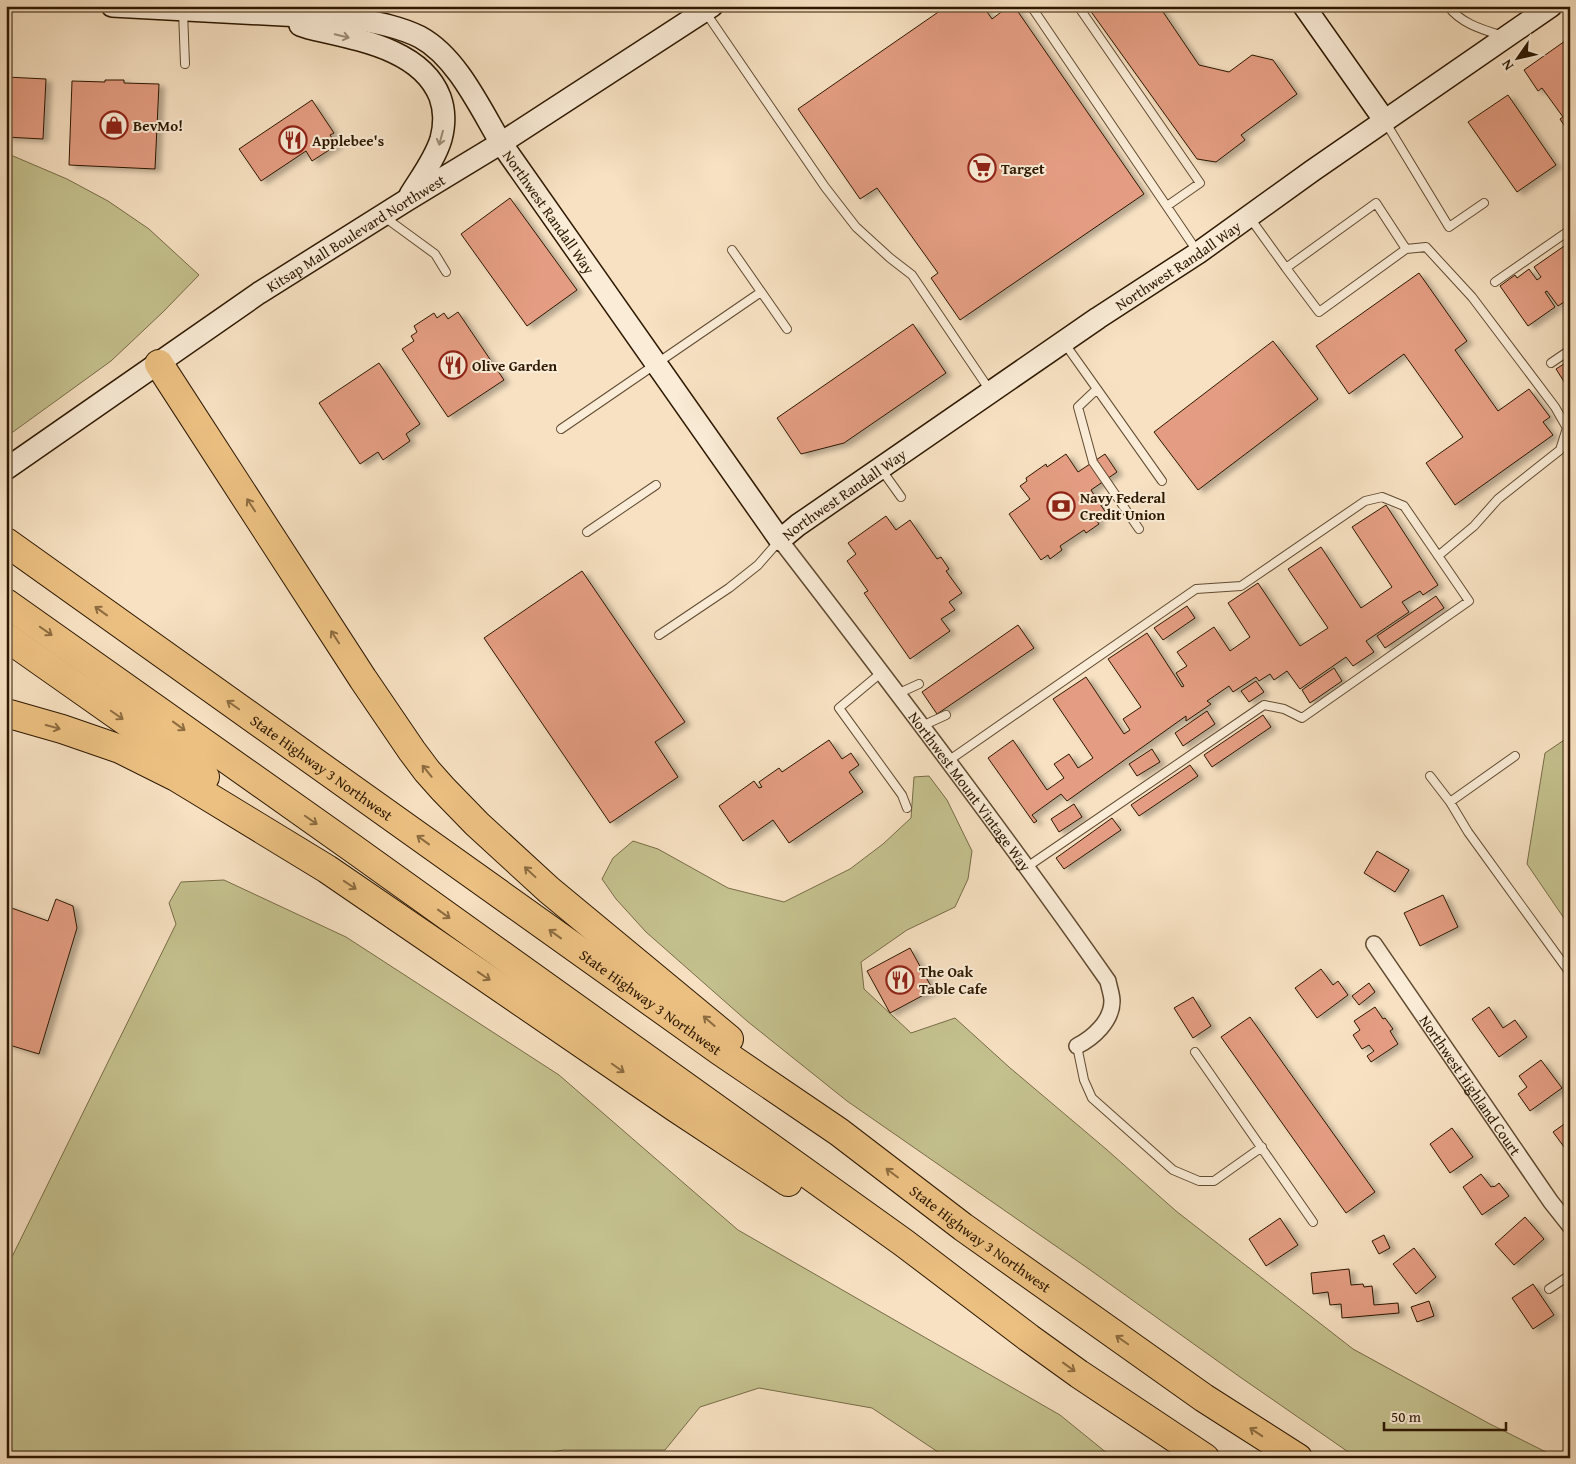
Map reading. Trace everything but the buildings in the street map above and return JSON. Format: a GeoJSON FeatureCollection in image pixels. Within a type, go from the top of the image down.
{"type":"FeatureCollection","features":[{"type":"Feature","properties":{"kind":"highway"},"geometry":{"type":"LineString","coordinates":[[159,364],[363,679],[412,751],[443,789],[477,824],[549,890],[696,1010],[839,1132]]}},
{"type":"Feature","properties":{"kind":"highway","name":"State Highway 3 Northwest"},"geometry":{"type":"LineString","coordinates":[[6,542],[720,1051],[839,1132],[963,1227],[1094,1321],[1204,1398],[1298,1458]]}},
{"type":"Feature","properties":{"kind":"highway"},"geometry":{"type":"LineString","coordinates":[[6,604],[351,847],[896,1237],[1079,1374],[1205,1458]]}},
{"type":"Feature","properties":{"kind":"highway"},"geometry":{"type":"LineString","coordinates":[[6,637],[203,775],[327,869]]}},
{"type":"Feature","properties":{"kind":"highway"},"geometry":{"type":"LineString","coordinates":[[6,713],[62,729],[120,749],[197,790],[327,869],[676,1108],[1029,1338]]}},
{"type":"Feature","properties":{"kind":"street","name":"Northwest Randall Way"},"geometry":{"type":"LineString","coordinates":[[112,6],[357,19],[392,26],[420,37],[437,48],[453,66],[476,100],[501,143],[780,540],[798,525],[1064,342],[1198,253],[1551,6]]}},
{"type":"Feature","properties":{"kind":"street"},"geometry":{"type":"LineString","coordinates":[[1304,6],[1385,121]]}},
{"type":"Feature","properties":{"kind":"street","name":"Kitsap Mall Boulevard Northwest"},"geometry":{"type":"LineString","coordinates":[[6,469],[259,293],[406,200],[501,143],[709,9]]}},
{"type":"Feature","properties":{"kind":"street"},"geometry":{"type":"LineString","coordinates":[[279,15],[309,28],[390,50],[407,59],[436,87],[445,120],[442,138],[436,155],[406,200]]}},
{"type":"Feature","properties":{"kind":"street","name":"Northwest Mount Vintage Way"},"geometry":{"type":"LineString","coordinates":[[780,540],[882,672],[1027,867],[1108,981],[1112,1002],[1106,1022],[1088,1040],[1077,1046]]}},
{"type":"Feature","properties":{"kind":"street","name":"Northwest Highland Court"},"geometry":{"type":"LineString","coordinates":[[1374,944],[1551,1202],[1570,1226]]}},
{"type":"Feature","properties":{"kind":"lane"},"geometry":{"type":"LineString","coordinates":[[1031,6],[1198,253]]}},
{"type":"Feature","properties":{"kind":"lane"},"geometry":{"type":"LineString","coordinates":[[1078,6],[1200,183],[1167,206]]}},
{"type":"Feature","properties":{"kind":"lane"},"geometry":{"type":"LineString","coordinates":[[1448,6],[1451,11],[1466,22],[1508,37]]}},
{"type":"Feature","properties":{"kind":"lane"},"geometry":{"type":"LineString","coordinates":[[709,9],[825,187],[856,226],[890,258],[912,275],[991,392]]}},
{"type":"Feature","properties":{"kind":"lane"},"geometry":{"type":"LineString","coordinates":[[183,10],[185,64]]}},
{"type":"Feature","properties":{"kind":"lane"},"geometry":{"type":"LineString","coordinates":[[1385,121],[1449,227],[1484,203]]}},
{"type":"Feature","properties":{"kind":"lane"},"geometry":{"type":"LineString","coordinates":[[1286,268],[1376,203],[1406,249]]}},
{"type":"Feature","properties":{"kind":"lane"},"geometry":{"type":"LineString","coordinates":[[382,216],[435,254],[446,272]]}},
{"type":"Feature","properties":{"kind":"lane"},"geometry":{"type":"LineString","coordinates":[[1248,217],[1318,312],[1406,249],[1426,247],[1472,297],[1555,407],[1567,428],[1560,450],[1498,499],[1474,526],[1438,556]]}},
{"type":"Feature","properties":{"kind":"lane"},"geometry":{"type":"LineString","coordinates":[[1495,282],[1570,230]]}},
{"type":"Feature","properties":{"kind":"lane"},"geometry":{"type":"LineString","coordinates":[[732,250],[787,329]]}},
{"type":"Feature","properties":{"kind":"lane"},"geometry":{"type":"LineString","coordinates":[[561,429],[761,292]]}},
{"type":"Feature","properties":{"kind":"lane"},"geometry":{"type":"LineString","coordinates":[[1064,342],[1162,481]]}},
{"type":"Feature","properties":{"kind":"lane"},"geometry":{"type":"LineString","coordinates":[[1552,363],[1570,350]]}},
{"type":"Feature","properties":{"kind":"lane"},"geometry":{"type":"LineString","coordinates":[[1097,389],[1078,407],[1094,462],[1139,529]]}},
{"type":"Feature","properties":{"kind":"lane"},"geometry":{"type":"LineString","coordinates":[[881,469],[901,497]]}},
{"type":"Feature","properties":{"kind":"lane"},"geometry":{"type":"LineString","coordinates":[[587,532],[656,485]]}},
{"type":"Feature","properties":{"kind":"lane"},"geometry":{"type":"LineString","coordinates":[[948,761],[1196,589],[1240,586],[1366,501],[1382,497],[1404,506],[1469,601],[1302,718],[1284,709],[1264,705],[1027,867]]}},
{"type":"Feature","properties":{"kind":"lane"},"geometry":{"type":"LineString","coordinates":[[659,635],[729,588],[758,565],[780,540]]}},
{"type":"Feature","properties":{"kind":"lane"},"geometry":{"type":"LineString","coordinates":[[882,672],[839,708],[902,795],[907,808]]}},
{"type":"Feature","properties":{"kind":"lane"},"geometry":{"type":"LineString","coordinates":[[897,694],[919,684]]}},
{"type":"Feature","properties":{"kind":"lane"},"geometry":{"type":"LineString","coordinates":[[922,726],[946,715]]}},
{"type":"Feature","properties":{"kind":"lane"},"geometry":{"type":"LineString","coordinates":[[1450,802],[1515,756]]}},
{"type":"Feature","properties":{"kind":"lane"},"geometry":{"type":"LineString","coordinates":[[1430,776],[1570,973]]}},
{"type":"Feature","properties":{"kind":"lane"},"geometry":{"type":"LineString","coordinates":[[1077,1046],[1084,1080],[1092,1098],[1172,1170],[1199,1181],[1214,1182],[1262,1147]]}},
{"type":"Feature","properties":{"kind":"lane"},"geometry":{"type":"LineString","coordinates":[[1195,1052],[1313,1222]]}},
{"type":"Feature","properties":{"kind":"lane"},"geometry":{"type":"LineString","coordinates":[[1549,1289],[1570,1275]]}},
{"type":"Feature","properties":{"kind":"shaded area"},"geometry":{"type":"Polygon","coordinates":[[[6,153],[67,179],[108,201],[149,229],[199,275],[111,361],[6,437],[6,153]]]}},
{"type":"Feature","properties":{"kind":"shaded area"},"geometry":{"type":"Polygon","coordinates":[[[1570,736],[1570,927],[1527,864],[1545,753],[1570,736]]]}},
{"type":"Feature","properties":{"kind":"shaded area"},"geometry":{"type":"Polygon","coordinates":[[[929,776],[947,800],[972,851],[968,879],[955,907],[907,930],[861,962],[864,989],[911,1033],[955,1018],[1176,1211],[1353,1349],[1490,1424],[1558,1458],[1357,1458],[847,1101],[747,1021],[646,932],[616,899],[602,879],[613,858],[633,841],[658,849],[728,888],[784,902],[850,869],[883,844],[911,818],[914,777],[929,776]]]}},
{"type":"Feature","properties":{"kind":"shaded area"},"geometry":{"type":"Polygon","coordinates":[[[224,880],[346,937],[559,1075],[738,1230],[1060,1415],[1113,1458],[947,1458],[872,1408],[759,1388],[700,1407],[665,1450],[563,1450],[524,1458],[6,1458],[6,1269],[176,924],[169,903],[181,882],[224,880]]]}},
{"type":"Feature","properties":{"kind":"place","name":"BevMo!"},"geometry":{"type":"Point","coordinates":[114,125]}},
{"type":"Feature","properties":{"kind":"place","name":"Applebee's"},"geometry":{"type":"Point","coordinates":[293,140]}},
{"type":"Feature","properties":{"kind":"place","name":"Target"},"geometry":{"type":"Point","coordinates":[982,168]}},
{"type":"Feature","properties":{"kind":"place","name":"Olive Garden"},"geometry":{"type":"Point","coordinates":[453,365]}},
{"type":"Feature","properties":{"kind":"place","name":"Navy Federal Credit Union"},"geometry":{"type":"Point","coordinates":[1061,506]}},
{"type":"Feature","properties":{"kind":"place","name":"The Oak Table Cafe"},"geometry":{"type":"Point","coordinates":[900,980]}}]}
